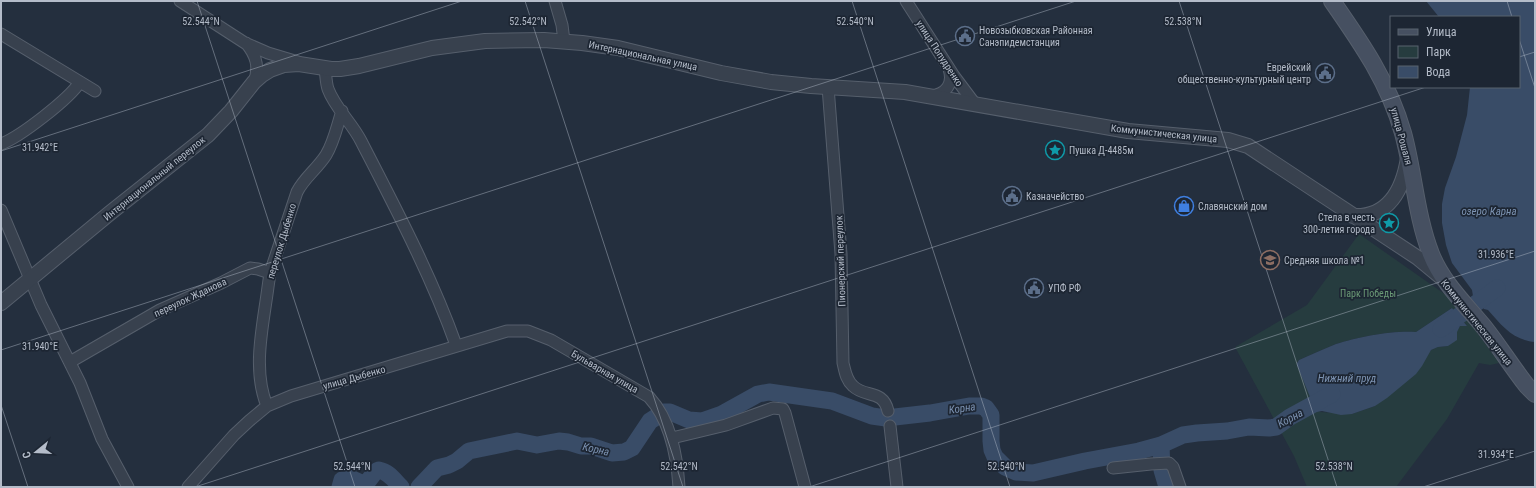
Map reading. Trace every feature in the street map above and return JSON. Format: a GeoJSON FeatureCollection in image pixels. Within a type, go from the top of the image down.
{"type":"FeatureCollection","features":[{"type":"Feature","properties":{"kind":"main road","name":"улица Рошаля"},"geometry":{"type":"LineString","coordinates":[[1332,1],[1370,58],[1385,84],[1398,117],[1428,245],[1436,264],[1451,287]]}},
{"type":"Feature","properties":{"kind":"main road","name":"Коммунистическая улица"},"geometry":{"type":"LineString","coordinates":[[1451,287],[1484,328],[1527,386],[1535,394]]}},
{"type":"Feature","properties":{"kind":"street","name":"Интернациональная улица"},"geometry":{"type":"LineString","coordinates":[[180,1],[245,43],[268,53],[311,66]]}},
{"type":"Feature","properties":{"kind":"street"},"geometry":{"type":"LineString","coordinates":[[555,1],[562,25],[564,41]]}},
{"type":"Feature","properties":{"kind":"street","name":"улица Попудренко"},"geometry":{"type":"LineString","coordinates":[[906,1],[960,84],[975,104]]}},
{"type":"Feature","properties":{"kind":"street"},"geometry":{"type":"LineString","coordinates":[[1,34],[95,91]]}},
{"type":"Feature","properties":{"kind":"street","name":"Интернациональная улица"},"geometry":{"type":"LineString","coordinates":[[270,70],[280,66],[293,64],[325,68],[350,68],[432,48],[464,44],[526,40],[564,41],[618,48],[765,81],[828,87],[886,90],[975,104]]}},
{"type":"Feature","properties":{"kind":"street"},"geometry":{"type":"LineString","coordinates":[[245,43],[253,53],[257,67],[254,82]]}},
{"type":"Feature","properties":{"kind":"street"},"geometry":{"type":"LineString","coordinates":[[930,96],[942,93],[949,87],[952,79],[948,65]]}},
{"type":"Feature","properties":{"kind":"street"},"geometry":{"type":"LineString","coordinates":[[325,68],[328,89],[360,139],[441,306],[456,345]]}},
{"type":"Feature","properties":{"kind":"street","name":"Интернациональный переулок"},"geometry":{"type":"LineString","coordinates":[[1,303],[84,234],[208,135],[231,111],[254,82],[270,70]]}},
{"type":"Feature","properties":{"kind":"street"},"geometry":{"type":"LineString","coordinates":[[1,144],[18,135],[69,96],[80,82]]}},
{"type":"Feature","properties":{"kind":"street","name":"Пионерский переулок"},"geometry":{"type":"LineString","coordinates":[[828,87],[841,254],[843,362],[847,377],[852,385],[855,388],[880,398],[886,403],[888,411]]}},
{"type":"Feature","properties":{"kind":"street","name":"Коммунистическая улица"},"geometry":{"type":"LineString","coordinates":[[975,104],[1128,131],[1217,139],[1242,143],[1265,156],[1418,258],[1451,287]]}},
{"type":"Feature","properties":{"kind":"street","name":"переулок Дыбенко"},"geometry":{"type":"LineString","coordinates":[[267,406],[262,390],[259,370],[270,273],[297,192],[329,150],[342,111]]}},
{"type":"Feature","properties":{"kind":"street"},"geometry":{"type":"LineString","coordinates":[[1353,216],[1364,217],[1371,215],[1386,206],[1402,183],[1408,156]]}},
{"type":"Feature","properties":{"kind":"street"},"geometry":{"type":"LineString","coordinates":[[1,210],[49,322],[70,362],[102,439],[128,487]]}},
{"type":"Feature","properties":{"kind":"street","name":"переулок Жданова"},"geometry":{"type":"LineString","coordinates":[[70,362],[160,310],[221,283],[250,268],[258,268],[270,273]]}},
{"type":"Feature","properties":{"kind":"street","name":"улица Дыбенко"},"geometry":{"type":"LineString","coordinates":[[188,487],[234,435],[249,421],[267,406],[291,396],[419,358],[499,332],[514,330],[536,334],[552,340]]}},
{"type":"Feature","properties":{"kind":"street","name":"Бульварная улица"},"geometry":{"type":"LineString","coordinates":[[552,340],[646,394],[656,405],[672,438]]}},
{"type":"Feature","properties":{"kind":"street"},"geometry":{"type":"LineString","coordinates":[[679,487],[678,466],[672,438],[726,425],[773,408],[783,409],[785,413],[805,487]]}},
{"type":"Feature","properties":{"kind":"street"},"geometry":{"type":"LineString","coordinates":[[890,426],[897,487]]}},
{"type":"Feature","properties":{"kind":"street"},"geometry":{"type":"LineString","coordinates":[[1113,468],[1161,463],[1169,464],[1173,467],[1180,487]]}},
{"type":"Feature","properties":{"kind":"green space","name":"Парк Победы"},"geometry":{"type":"Polygon","coordinates":[[[1359,234],[1446,295],[1473,327],[1499,363],[1490,365],[1479,363],[1447,419],[1396,487],[1307,487],[1294,456],[1235,347],[1307,305],[1359,234]],[[1452,308],[1416,332],[1387,333],[1345,341],[1299,360],[1297,363],[1310,394],[1310,398],[1320,412],[1352,414],[1375,406],[1431,350],[1438,347],[1448,346],[1460,326],[1467,326],[1452,308]]]}},
{"type":"Feature","properties":{"kind":"water","name":"озеро Карна"},"geometry":{"type":"Polygon","coordinates":[[[1426,1],[1535,1],[1535,342],[1527,341],[1508,331],[1488,310],[1484,309],[1473,296],[1472,290],[1452,263],[1446,245],[1442,223],[1442,204],[1445,188],[1456,157],[1467,115],[1470,88],[1520,88],[1520,16],[1438,16],[1426,1]]]}},
{"type":"Feature","properties":{"kind":"water","name":"Нижний пруд"},"geometry":{"type":"Polygon","coordinates":[[[1452,308],[1467,326],[1460,326],[1457,332],[1457,340],[1448,346],[1438,347],[1431,350],[1416,374],[1387,398],[1375,406],[1352,414],[1341,415],[1322,411],[1316,412],[1297,365],[1299,360],[1336,344],[1354,339],[1387,333],[1416,332],[1452,308]]]}},
{"type":"Feature","properties":{"kind":"waterway","name":"Корна"},"geometry":{"type":"LineString","coordinates":[[1441,329],[1497,288]]}},
{"type":"Feature","properties":{"kind":"waterway","name":"Корна"},"geometry":{"type":"LineString","coordinates":[[419,487],[437,468],[457,461],[469,451],[517,441],[537,445],[559,441],[581,446],[591,446],[612,453],[624,452],[632,448],[650,421],[664,412],[670,412],[689,420],[702,421],[722,414],[758,394],[769,392],[832,401],[872,416],[886,418],[930,413],[969,406],[981,406],[986,408],[991,415],[991,441],[992,450],[995,457],[1005,467],[1016,472],[1033,473],[1139,451],[1161,445],[1183,435],[1227,431],[1249,427],[1276,427],[1290,417],[1332,394]]}},
{"type":"Feature","properties":{"kind":"waterway"},"geometry":{"type":"LineString","coordinates":[[1161,445],[1162,470],[1167,487]]}},
{"type":"Feature","properties":{"kind":"waterway","name":"Корна"},"geometry":{"type":"LineString","coordinates":[[340,487],[342,480],[348,478],[364,484],[379,470],[389,474],[401,487]]}},
{"type":"Feature","properties":{"kind":"place","name":"Новозыбковская Районная Санэпидемстанция"},"geometry":{"type":"Point","coordinates":[965,36]}},
{"type":"Feature","properties":{"kind":"place","name":"Еврейский общественно-культурный центр"},"geometry":{"type":"Point","coordinates":[1325,73]}},
{"type":"Feature","properties":{"kind":"place","name":"Пушка Д-4485м"},"geometry":{"type":"Point","coordinates":[1055,150]}},
{"type":"Feature","properties":{"kind":"place","name":"Казначейство"},"geometry":{"type":"Point","coordinates":[1012,196]}},
{"type":"Feature","properties":{"kind":"place","name":"Славянский дом"},"geometry":{"type":"Point","coordinates":[1184,206]}},
{"type":"Feature","properties":{"kind":"place","name":"Стела в честь 300-летия города"},"geometry":{"type":"Point","coordinates":[1389,223]}},
{"type":"Feature","properties":{"kind":"place","name":"Средняя школа №1"},"geometry":{"type":"Point","coordinates":[1270,260]}},
{"type":"Feature","properties":{"kind":"place","name":"УПФ РФ"},"geometry":{"type":"Point","coordinates":[1034,288]}}]}
